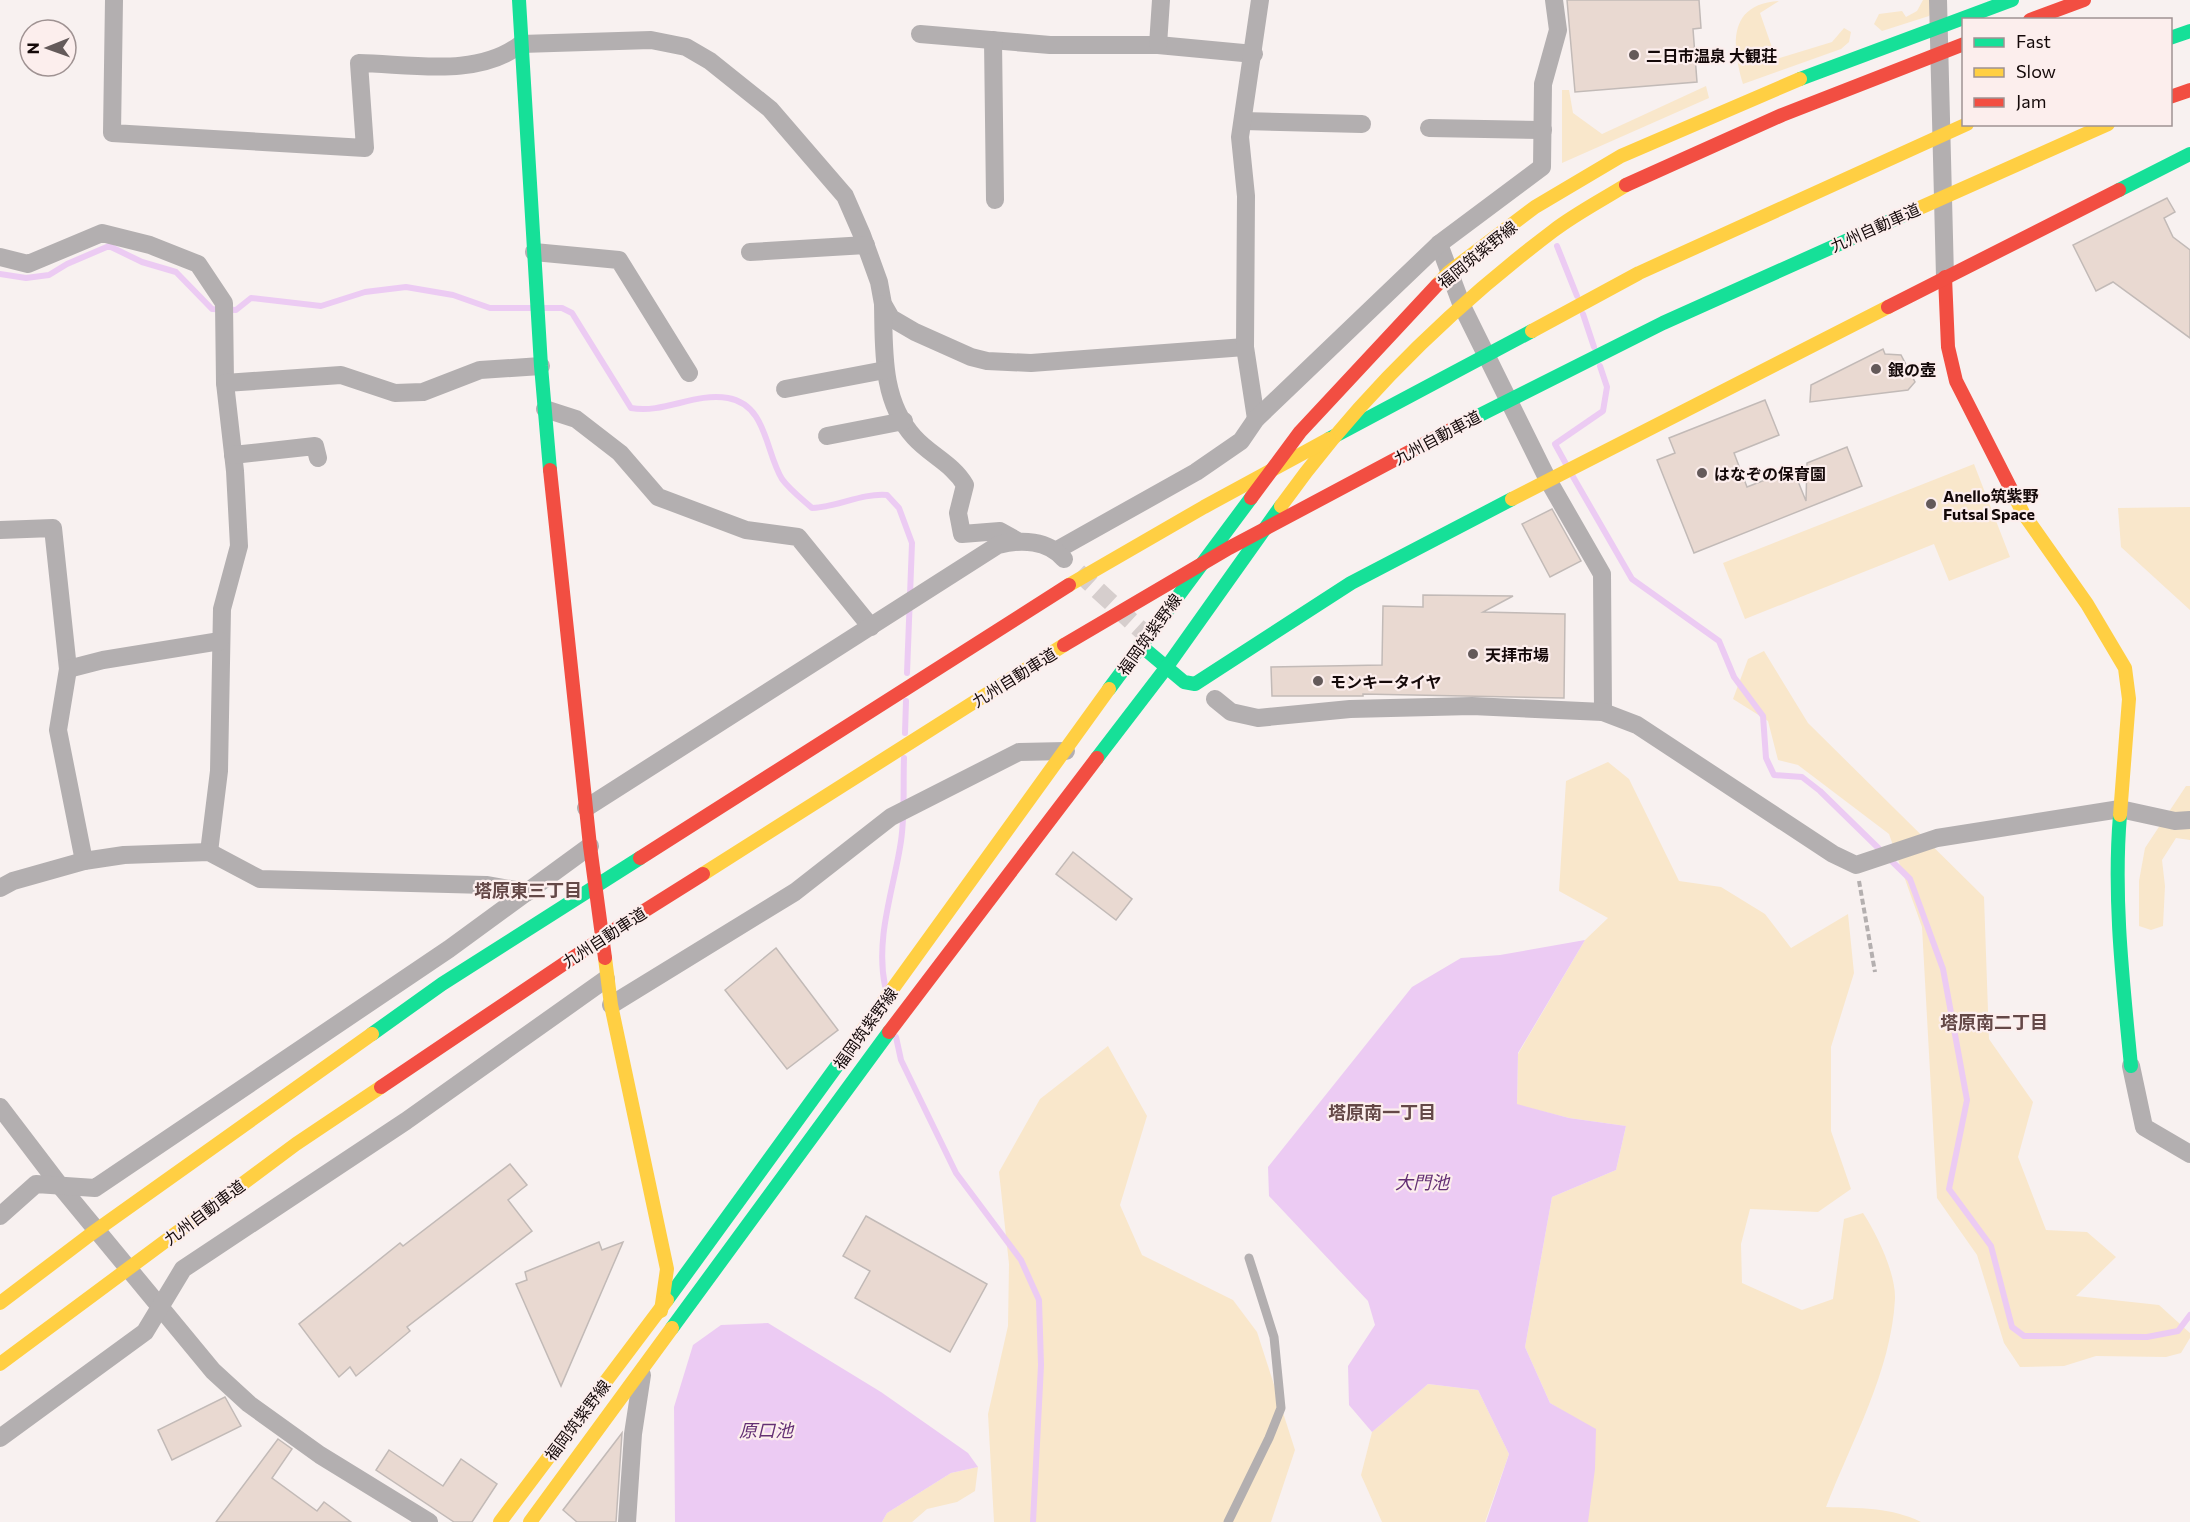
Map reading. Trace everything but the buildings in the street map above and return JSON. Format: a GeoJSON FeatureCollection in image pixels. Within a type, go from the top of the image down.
{"type":"FeatureCollection","features":[{"type":"Feature","properties":{"kind":"main road"},"geometry":{"type":"LineString","coordinates":[[519,0],[541,366],[590,846],[606,979],[667,1269],[663,1306],[642,1371]]}},
{"type":"Feature","properties":{"kind":"main road","name":"福岡筑紫野線"},"geometry":{"type":"LineString","coordinates":[[1964,18],[2012,0]]}},
{"type":"Feature","properties":{"kind":"main road"},"geometry":{"type":"LineString","coordinates":[[2035,18],[2084,0]]}},
{"type":"Feature","properties":{"kind":"main road","name":"福岡筑紫野線"},"geometry":{"type":"LineString","coordinates":[[500,1522],[663,1306],[1066,751],[1140,645],[1300,432],[1449,272],[1535,207],[1621,156],[1771,90],[1962,19]]}},
{"type":"Feature","properties":{"kind":"main road"},"geometry":{"type":"LineString","coordinates":[[2172,37],[2190,31]]}},
{"type":"Feature","properties":{"kind":"main road","name":"福岡筑紫野線"},"geometry":{"type":"LineString","coordinates":[[530,1522],[950,950],[1166,668],[1300,480],[1390,374],[1462,306],[1554,230],[1640,177],[1782,115],[1962,45]]}},
{"type":"Feature","properties":{"kind":"main road"},"geometry":{"type":"LineString","coordinates":[[2172,97],[2190,90]]}},
{"type":"Feature","properties":{"kind":"main road"},"geometry":{"type":"LineString","coordinates":[[0,1303],[91,1234],[442,984],[1060,590],[1204,507],[1639,273],[1852,174],[1962,126]]}},
{"type":"Feature","properties":{"kind":"main road","name":"九州自動車道"},"geometry":{"type":"LineString","coordinates":[[0,1364],[296,1144],[617,928],[1081,635],[1229,548],[1470,420],[1652,328],[2104,126]]}},
{"type":"Feature","properties":{"kind":"main road"},"geometry":{"type":"LineString","coordinates":[[1140,645],[1184,682],[1195,684],[1351,583],[1945,277],[2190,154]]}},
{"type":"Feature","properties":{"kind":"main road"},"geometry":{"type":"LineString","coordinates":[[1945,277],[1948,347],[1956,381],[2023,513],[2093,613],[2126,668],[2129,699],[2120,809],[2118,874],[2122,976],[2131,1066]]}},
{"type":"Feature","properties":{"kind":"street"},"geometry":{"type":"LineString","coordinates":[[114,0],[112,133],[365,148],[359,63],[466,65],[505,57],[521,44],[651,40],[686,47],[710,61],[770,110],[800,142],[845,196],[866,245],[883,304],[891,318],[915,332],[987,361],[1031,363],[1245,347]]}},
{"type":"Feature","properties":{"kind":"street"},"geometry":{"type":"LineString","coordinates":[[1158,45],[1161,0]]}},
{"type":"Feature","properties":{"kind":"street"},"geometry":{"type":"LineString","coordinates":[[1256,419],[1245,347],[1246,196],[1240,137],[1254,54],[1260,0]]}},
{"type":"Feature","properties":{"kind":"street"},"geometry":{"type":"LineString","coordinates":[[586,808],[998,545],[1016,540],[1030,541],[1061,554],[1196,472],[1241,441],[1256,419],[1439,244],[1542,167],[1543,84],[1558,30],[1554,0]]}},
{"type":"Feature","properties":{"kind":"street"},"geometry":{"type":"LineString","coordinates":[[1938,0],[1945,277]]}},
{"type":"Feature","properties":{"kind":"street"},"geometry":{"type":"LineString","coordinates":[[920,34],[1050,45],[1158,45],[1254,54]]}},
{"type":"Feature","properties":{"kind":"street"},"geometry":{"type":"LineString","coordinates":[[993,40],[995,200]]}},
{"type":"Feature","properties":{"kind":"street"},"geometry":{"type":"LineString","coordinates":[[1243,121],[1362,124]]}},
{"type":"Feature","properties":{"kind":"street"},"geometry":{"type":"LineString","coordinates":[[1429,128],[1543,129]]}},
{"type":"Feature","properties":{"kind":"street"},"geometry":{"type":"LineString","coordinates":[[0,257],[28,264],[102,233],[150,245],[198,264],[224,303],[225,383],[240,546],[222,609],[219,771],[209,852]]}},
{"type":"Feature","properties":{"kind":"street"},"geometry":{"type":"LineString","coordinates":[[1439,244],[1462,306],[1548,480],[1602,573],[1603,712]]}},
{"type":"Feature","properties":{"kind":"street"},"geometry":{"type":"LineString","coordinates":[[750,252],[866,245]]}},
{"type":"Feature","properties":{"kind":"street"},"geometry":{"type":"LineString","coordinates":[[534,252],[620,260],[689,373]]}},
{"type":"Feature","properties":{"kind":"street"},"geometry":{"type":"LineString","coordinates":[[883,304],[885,370],[894,405],[913,437],[958,473],[964,485],[958,513],[962,534],[1000,531],[1016,540]]}},
{"type":"Feature","properties":{"kind":"street"},"geometry":{"type":"LineString","coordinates":[[225,383],[341,375],[395,393],[423,392],[480,370],[541,366]]}},
{"type":"Feature","properties":{"kind":"street"},"geometry":{"type":"LineString","coordinates":[[785,389],[885,370]]}},
{"type":"Feature","properties":{"kind":"street"},"geometry":{"type":"LineString","coordinates":[[545,409],[576,419],[620,453],[658,497],[746,530],[798,537],[871,627]]}},
{"type":"Feature","properties":{"kind":"street"},"geometry":{"type":"LineString","coordinates":[[827,436],[904,421]]}},
{"type":"Feature","properties":{"kind":"street"},"geometry":{"type":"LineString","coordinates":[[233,455],[315,446],[318,458]]}},
{"type":"Feature","properties":{"kind":"street"},"geometry":{"type":"LineString","coordinates":[[0,530],[53,528],[68,669],[58,730],[84,861]]}},
{"type":"Feature","properties":{"kind":"street"},"geometry":{"type":"LineString","coordinates":[[68,669],[103,660],[220,641]]}},
{"type":"Feature","properties":{"kind":"street"},"geometry":{"type":"LineString","coordinates":[[1215,699],[1232,712],[1257,718],[1350,709],[1472,706],[1603,712],[1637,725],[1833,854],[1856,865],[1937,838],[2120,809],[2175,821],[2190,820]]}},
{"type":"Feature","properties":{"kind":"street"},"geometry":{"type":"LineString","coordinates":[[611,1005],[795,892],[891,817],[1019,752],[1066,751]]}},
{"type":"Feature","properties":{"kind":"street"},"geometry":{"type":"LineString","coordinates":[[0,1216],[36,1184],[95,1188],[449,949],[590,846]]}},
{"type":"Feature","properties":{"kind":"street"},"geometry":{"type":"LineString","coordinates":[[0,888],[84,861],[124,855],[209,852],[260,879],[486,885],[528,892]]}},
{"type":"Feature","properties":{"kind":"street"},"geometry":{"type":"LineString","coordinates":[[0,1438],[145,1332],[183,1269],[406,1121],[606,979]]}},
{"type":"Feature","properties":{"kind":"street"},"geometry":{"type":"LineString","coordinates":[[2131,1066],[2144,1127],[2190,1154]]}},
{"type":"Feature","properties":{"kind":"street"},"geometry":{"type":"LineString","coordinates":[[0,1107],[61,1187],[213,1371],[249,1404],[320,1455],[429,1522]]}},
{"type":"Feature","properties":{"kind":"street"},"geometry":{"type":"LineString","coordinates":[[627,1522],[633,1434],[642,1371]]}},
{"type":"Feature","properties":{"kind":"lane"},"geometry":{"type":"LineString","coordinates":[[1228,1522],[1269,1438],[1281,1407],[1274,1337],[1249,1258]]}},
{"type":"Feature","properties":{"kind":"path"},"geometry":{"type":"LineString","coordinates":[[1856,865],[1875,972]]}},
{"type":"Feature","properties":{"kind":"shaded area"},"geometry":{"type":"Polygon","coordinates":[[[1923,0],[1931,0],[1933,10],[1929,16],[1882,31],[1874,24],[1879,14],[1902,11],[1906,17],[1917,11],[1923,0]]]}},
{"type":"Feature","properties":{"kind":"shaded area"},"geometry":{"type":"Polygon","coordinates":[[[1779,1],[1760,13],[1776,59],[1832,42],[1844,28],[1851,32],[1849,42],[1841,49],[1743,84],[1737,56],[1737,30],[1742,19],[1750,10],[1762,4],[1779,1]]]}},
{"type":"Feature","properties":{"kind":"shaded area"},"geometry":{"type":"Polygon","coordinates":[[[1706,86],[1709,98],[1562,163],[1562,90],[1569,90],[1573,113],[1602,134],[1706,86]]]}},
{"type":"Feature","properties":{"kind":"shaded area","name":"Anello筑紫野 Futsal Space"},"geometry":{"type":"Polygon","coordinates":[[[1974,464],[2010,557],[1949,581],[1934,544],[1745,619],[1723,563],[1974,464]]]}},
{"type":"Feature","properties":{"kind":"shaded area"},"geometry":{"type":"Polygon","coordinates":[[[2190,507],[2190,610],[2121,547],[2118,508],[2190,507]]]}},
{"type":"Feature","properties":{"kind":"shaded area"},"geometry":{"type":"Polygon","coordinates":[[[1764,651],[1808,723],[1984,897],[1989,1039],[2033,1102],[2018,1157],[2046,1230],[2087,1232],[2116,1257],[2076,1296],[2159,1305],[2190,1333],[2190,1338],[2181,1353],[2166,1357],[2096,1356],[2064,1366],[2020,1367],[2004,1343],[1977,1255],[1937,1198],[1922,927],[1889,834],[1798,765],[1778,760],[1768,721],[1733,699],[1748,659],[1764,651]]]}},
{"type":"Feature","properties":{"kind":"shaded area"},"geometry":{"type":"Polygon","coordinates":[[[1608,762],[1629,779],[1679,881],[1721,887],[1765,914],[1791,948],[1848,914],[1854,973],[1831,1047],[1831,1131],[1851,1189],[1818,1212],[1750,1209],[1741,1244],[1742,1283],[1802,1310],[1833,1299],[1844,1219],[1863,1213],[1880,1243],[1889,1266],[1895,1299],[1892,1326],[1869,1405],[1826,1507],[1886,1511],[1921,1522],[1588,1522],[1586,1519],[1568,1414],[1550,1403],[1525,1347],[1552,1197],[1616,1170],[1626,1126],[1569,1118],[1517,1105],[1518,1054],[1585,940],[1608,918],[1559,891],[1566,781],[1608,762]]]}},
{"type":"Feature","properties":{"kind":"shaded area"},"geometry":{"type":"Polygon","coordinates":[[[2186,786],[2190,786],[2190,840],[2176,838],[2162,860],[2165,886],[2163,926],[2151,930],[2139,926],[2139,881],[2145,848],[2186,786]]]}},
{"type":"Feature","properties":{"kind":"shaded area"},"geometry":{"type":"Polygon","coordinates":[[[1108,1046],[1147,1116],[1120,1205],[1142,1255],[1233,1300],[1257,1332],[1295,1450],[1271,1522],[994,1522],[988,1414],[1008,1326],[1009,1264],[999,1172],[1040,1099],[1108,1046]]]}},
{"type":"Feature","properties":{"kind":"shaded area"},"geometry":{"type":"Polygon","coordinates":[[[1428,1384],[1478,1390],[1509,1454],[1485,1522],[1382,1522],[1361,1475],[1372,1432],[1428,1384]]]}},
{"type":"Feature","properties":{"kind":"shaded area"},"geometry":{"type":"Polygon","coordinates":[[[978,1467],[975,1491],[957,1502],[927,1509],[912,1522],[882,1522],[887,1513],[951,1473],[978,1467]]]}},
{"type":"Feature","properties":{"kind":"water","name":"大門池"},"geometry":{"type":"Polygon","coordinates":[[[1585,940],[1518,1053],[1517,1104],[1569,1118],[1626,1126],[1616,1170],[1552,1197],[1525,1347],[1550,1403],[1596,1429],[1595,1469],[1588,1522],[1486,1522],[1509,1454],[1478,1390],[1428,1384],[1372,1432],[1349,1405],[1348,1366],[1375,1325],[1368,1301],[1269,1196],[1268,1167],[1412,987],[1461,958],[1500,955],[1585,940]]]}},
{"type":"Feature","properties":{"kind":"water","name":"原口池"},"geometry":{"type":"Polygon","coordinates":[[[768,1323],[881,1392],[968,1453],[978,1467],[951,1473],[887,1513],[882,1522],[675,1522],[674,1407],[693,1345],[721,1325],[768,1323]]]}},
{"type":"Feature","properties":{"kind":"waterway"},"geometry":{"type":"LineString","coordinates":[[0,274],[26,278],[49,275],[67,264],[109,246],[142,262],[176,272],[212,309],[236,310],[251,298],[321,306],[365,292],[406,287],[453,295],[490,308],[532,308]]}},
{"type":"Feature","properties":{"kind":"waterway"},"geometry":{"type":"LineString","coordinates":[[1557,246],[1577,296]]}},
{"type":"Feature","properties":{"kind":"waterway"},"geometry":{"type":"LineString","coordinates":[[542,308],[562,308],[572,313],[631,408],[655,408],[716,397],[741,402],[758,419],[782,479],[812,508],[868,496],[887,495],[899,508],[912,543],[907,673]]}},
{"type":"Feature","properties":{"kind":"waterway"},"geometry":{"type":"LineString","coordinates":[[1583,314],[1594,347]]}},
{"type":"Feature","properties":{"kind":"waterway"},"geometry":{"type":"LineString","coordinates":[[1566,464],[1555,444],[1603,411],[1607,387],[1600,366]]}},
{"type":"Feature","properties":{"kind":"waterway"},"geometry":{"type":"LineString","coordinates":[[1572,475],[1632,579],[1719,641],[1734,677],[1763,716],[1766,758],[1774,775],[1802,777],[1820,791],[1910,879],[1943,969],[1967,1100],[1949,1189],[1991,1246],[2012,1327],[2024,1336],[2147,1337],[2178,1331],[2190,1315]]}},
{"type":"Feature","properties":{"kind":"waterway"},"geometry":{"type":"LineString","coordinates":[[905,733],[906,701]]}},
{"type":"Feature","properties":{"kind":"waterway"},"geometry":{"type":"LineString","coordinates":[[885,986],[882,949],[902,831],[904,758]]}},
{"type":"Feature","properties":{"kind":"waterway"},"geometry":{"type":"LineString","coordinates":[[896,1037],[901,1060],[956,1173],[1021,1260],[1039,1300],[1041,1365],[1033,1522]]}},
{"type":"Feature","properties":{"kind":"tunnel"},"geometry":{"type":"LineString","coordinates":[[1078,572],[1155,643]]}},
{"type":"Feature","properties":{"kind":"traffic: fast"},"geometry":{"type":"LineString","coordinates":[[519,0],[541,366],[550,470]]}},
{"type":"Feature","properties":{"kind":"traffic: fast"},"geometry":{"type":"LineString","coordinates":[[1964,18],[2012,0]]}},
{"type":"Feature","properties":{"kind":"traffic: fast"},"geometry":{"type":"LineString","coordinates":[[1800,79],[1962,19]]}},
{"type":"Feature","properties":{"kind":"traffic: fast"},"geometry":{"type":"LineString","coordinates":[[2172,37],[2190,31]]}},
{"type":"Feature","properties":{"kind":"traffic: fast"},"geometry":{"type":"LineString","coordinates":[[2119,190],[2190,154]]}},
{"type":"Feature","properties":{"kind":"traffic: fast"},"geometry":{"type":"LineString","coordinates":[[1456,427],[1663,323],[1906,214]]}},
{"type":"Feature","properties":{"kind":"traffic: fast"},"geometry":{"type":"LineString","coordinates":[[1329,439],[1532,331]]}},
{"type":"Feature","properties":{"kind":"traffic: fast"},"geometry":{"type":"LineString","coordinates":[[1109,689],[1251,498]]}},
{"type":"Feature","properties":{"kind":"traffic: fast"},"geometry":{"type":"LineString","coordinates":[[1140,645],[1184,682],[1195,684],[1351,583],[1512,499]]}},
{"type":"Feature","properties":{"kind":"traffic: fast"},"geometry":{"type":"LineString","coordinates":[[1097,758],[1166,668],[1281,506]]}},
{"type":"Feature","properties":{"kind":"traffic: fast"},"geometry":{"type":"LineString","coordinates":[[2120,815],[2118,909],[2131,1066]]}},
{"type":"Feature","properties":{"kind":"traffic: fast"},"geometry":{"type":"LineString","coordinates":[[372,1034],[442,984],[640,858]]}},
{"type":"Feature","properties":{"kind":"traffic: fast"},"geometry":{"type":"LineString","coordinates":[[672,1328],[889,1032]]}},
{"type":"Feature","properties":{"kind":"traffic: fast"},"geometry":{"type":"LineString","coordinates":[[667,1300],[855,1041]]}},
{"type":"Feature","properties":{"kind":"traffic: slow"},"geometry":{"type":"LineString","coordinates":[[1437,285],[1449,272],[1535,207],[1621,156],[1800,79]]}},
{"type":"Feature","properties":{"kind":"traffic: slow"},"geometry":{"type":"LineString","coordinates":[[1532,331],[1639,273],[1963,126]]}},
{"type":"Feature","properties":{"kind":"traffic: slow"},"geometry":{"type":"LineString","coordinates":[[1906,214],[2104,126]]}},
{"type":"Feature","properties":{"kind":"traffic: slow"},"geometry":{"type":"LineString","coordinates":[[1281,506],[1310,467],[1373,393],[1441,325],[1553,231],[1626,185]]}},
{"type":"Feature","properties":{"kind":"traffic: slow"},"geometry":{"type":"LineString","coordinates":[[1512,499],[1888,307]]}},
{"type":"Feature","properties":{"kind":"traffic: slow"},"geometry":{"type":"LineString","coordinates":[[1069,585],[1204,507],[1329,439]]}},
{"type":"Feature","properties":{"kind":"traffic: slow"},"geometry":{"type":"LineString","coordinates":[[2014,495],[2023,513],[2087,604],[2125,668],[2129,699],[2120,815]]}},
{"type":"Feature","properties":{"kind":"traffic: slow"},"geometry":{"type":"LineString","coordinates":[[703,874],[1064,645]]}},
{"type":"Feature","properties":{"kind":"traffic: slow"},"geometry":{"type":"LineString","coordinates":[[855,1041],[1109,689]]}},
{"type":"Feature","properties":{"kind":"traffic: slow"},"geometry":{"type":"LineString","coordinates":[[605,958],[611,1005],[667,1269],[661,1311]]}},
{"type":"Feature","properties":{"kind":"traffic: slow"},"geometry":{"type":"LineString","coordinates":[[0,1303],[91,1234],[372,1034]]}},
{"type":"Feature","properties":{"kind":"traffic: slow"},"geometry":{"type":"LineString","coordinates":[[0,1364],[296,1144],[381,1087]]}},
{"type":"Feature","properties":{"kind":"traffic: slow"},"geometry":{"type":"LineString","coordinates":[[500,1522],[667,1300]]}},
{"type":"Feature","properties":{"kind":"traffic: slow"},"geometry":{"type":"LineString","coordinates":[[530,1522],[672,1328]]}},
{"type":"Feature","properties":{"kind":"traffic: jam"},"geometry":{"type":"LineString","coordinates":[[2035,18],[2084,0]]}},
{"type":"Feature","properties":{"kind":"traffic: jam"},"geometry":{"type":"LineString","coordinates":[[1626,185],[1782,115],[1962,45]]}},
{"type":"Feature","properties":{"kind":"traffic: jam"},"geometry":{"type":"LineString","coordinates":[[2172,96],[2190,90]]}},
{"type":"Feature","properties":{"kind":"traffic: jam"},"geometry":{"type":"LineString","coordinates":[[1888,307],[2119,190]]}},
{"type":"Feature","properties":{"kind":"traffic: jam"},"geometry":{"type":"LineString","coordinates":[[1945,277],[1948,347],[1956,381],[2014,495]]}},
{"type":"Feature","properties":{"kind":"traffic: jam"},"geometry":{"type":"LineString","coordinates":[[1251,498],[1300,432],[1437,285]]}},
{"type":"Feature","properties":{"kind":"traffic: jam"},"geometry":{"type":"LineString","coordinates":[[1064,645],[1229,548],[1456,427]]}},
{"type":"Feature","properties":{"kind":"traffic: jam"},"geometry":{"type":"LineString","coordinates":[[550,470],[590,846],[605,958]]}},
{"type":"Feature","properties":{"kind":"traffic: jam"},"geometry":{"type":"LineString","coordinates":[[640,858],[1069,585]]}},
{"type":"Feature","properties":{"kind":"traffic: jam"},"geometry":{"type":"LineString","coordinates":[[889,1032],[1097,758]]}},
{"type":"Feature","properties":{"kind":"traffic: jam"},"geometry":{"type":"LineString","coordinates":[[381,1087],[617,928],[703,874]]}},
{"type":"Feature","properties":{"kind":"place","name":"二日市温泉 大観荘"},"geometry":{"type":"Point","coordinates":[1634,55]}},
{"type":"Feature","properties":{"kind":"place","name":"銀の壺"},"geometry":{"type":"Point","coordinates":[1876,369]}},
{"type":"Feature","properties":{"kind":"place","name":"はなぞの保育園"},"geometry":{"type":"Point","coordinates":[1702,473]}},
{"type":"Feature","properties":{"kind":"place","name":"Anello筑紫野 Futsal Space"},"geometry":{"type":"Point","coordinates":[1931,504]}},
{"type":"Feature","properties":{"kind":"place","name":"天拝市場"},"geometry":{"type":"Point","coordinates":[1473,654]}},
{"type":"Feature","properties":{"kind":"place","name":"モンキータイヤ"},"geometry":{"type":"Point","coordinates":[1318,681]}},
{"type":"Feature","properties":{"kind":"district","name":"塔原東三丁目"},"geometry":{"type":"Point","coordinates":[528,890]}},
{"type":"Feature","properties":{"kind":"district","name":"塔原南二丁目"},"geometry":{"type":"Point","coordinates":[1994,1022]}},
{"type":"Feature","properties":{"kind":"district","name":"塔原南一丁目"},"geometry":{"type":"Point","coordinates":[1382,1112]}}]}
